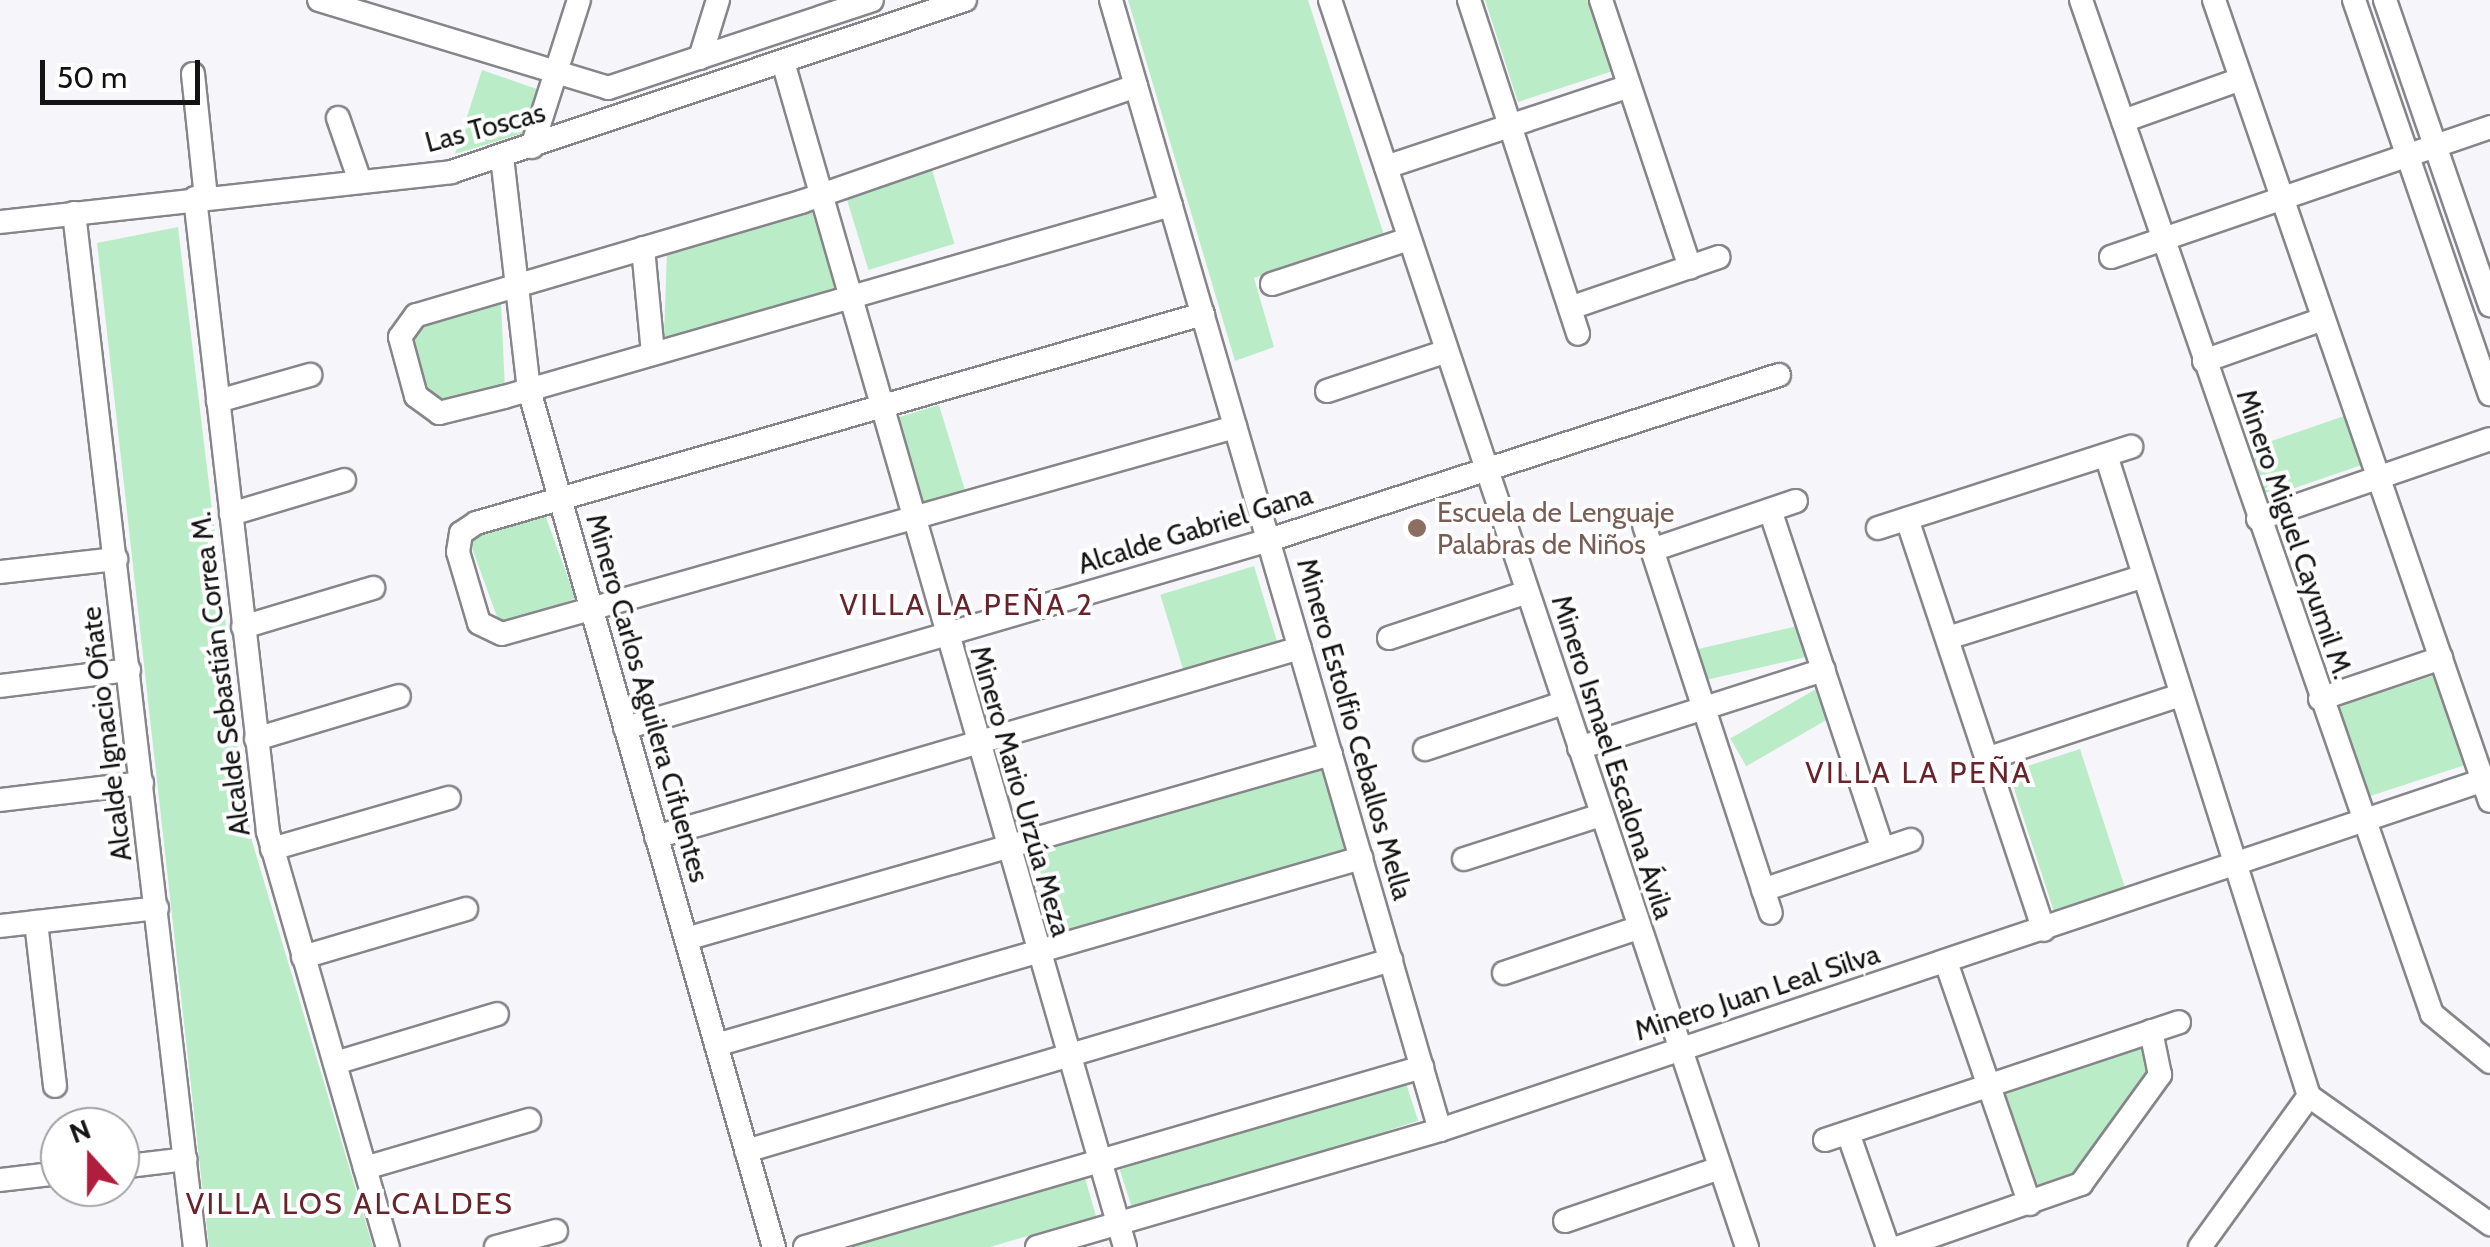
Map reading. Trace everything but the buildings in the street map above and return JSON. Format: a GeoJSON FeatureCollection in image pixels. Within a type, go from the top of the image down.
{"type":"FeatureCollection","features":[{"type":"Feature","properties":{"kind":"street","name":"Las Toscas"},"geometry":{"type":"LineString","coordinates":[[318,0],[608,88],[848,4],[872,0]]}},
{"type":"Feature","properties":{"kind":"street"},"geometry":{"type":"LineString","coordinates":[[532,147],[579,0]]}},
{"type":"Feature","properties":{"kind":"street"},"geometry":{"type":"LineString","coordinates":[[700,58],[718,0]]}},
{"type":"Feature","properties":{"kind":"street","name":"Las Toscas"},"geometry":{"type":"LineString","coordinates":[[0,222],[360,181],[502,157],[965,0]]}},
{"type":"Feature","properties":{"kind":"street","name":"Minero Estolfio Ceballos Mella"},"geometry":{"type":"LineString","coordinates":[[1111,0],[1440,1130]]}},
{"type":"Feature","properties":{"kind":"street","name":"Minero Ismael Escalona Ávila"},"geometry":{"type":"LineString","coordinates":[[1330,0],[1746,1247]]}},
{"type":"Feature","properties":{"kind":"street"},"geometry":{"type":"LineString","coordinates":[[1469,0],[1578,334]]}},
{"type":"Feature","properties":{"kind":"street"},"geometry":{"type":"LineString","coordinates":[[1601,0],[1690,268]]}},
{"type":"Feature","properties":{"kind":"street","name":"Minero Miguel Cayumil M."},"geometry":{"type":"LineString","coordinates":[[2081,0],[2362,823],[2432,1014],[2490,1062]]}},
{"type":"Feature","properties":{"kind":"street"},"geometry":{"type":"LineString","coordinates":[[2214,0],[2488,786]]}},
{"type":"Feature","properties":{"kind":"street"},"geometry":{"type":"LineString","coordinates":[[2354,0],[2490,394]]}},
{"type":"Feature","properties":{"kind":"street"},"geometry":{"type":"LineString","coordinates":[[2384,0],[2490,305]]}},
{"type":"Feature","properties":{"kind":"street","name":"Minero Mario Urzúa Meza"},"geometry":{"type":"LineString","coordinates":[[782,62],[852,298],[944,635],[1125,1247]]}},
{"type":"Feature","properties":{"kind":"street","name":"Alcalde Sebastián Correa M."},"geometry":{"type":"LineString","coordinates":[[193,74],[218,402],[272,849],[388,1247]]}},
{"type":"Feature","properties":{"kind":"street"},"geometry":{"type":"LineString","coordinates":[[2122,121],[2241,79]]}},
{"type":"Feature","properties":{"kind":"street"},"geometry":{"type":"LineString","coordinates":[[1136,86],[820,193],[416,314],[400,337],[416,396],[446,412],[1171,204]]}},
{"type":"Feature","properties":{"kind":"street"},"geometry":{"type":"LineString","coordinates":[[1386,168],[1629,86]]}},
{"type":"Feature","properties":{"kind":"street"},"geometry":{"type":"LineString","coordinates":[[338,118],[360,181]]}},
{"type":"Feature","properties":{"kind":"street"},"geometry":{"type":"LineString","coordinates":[[2110,257],[2490,127]]}},
{"type":"Feature","properties":{"kind":"street","name":"Minero Carlos Aguilera Cifuentes"},"geometry":{"type":"LineString","coordinates":[[502,157],[529,390],[774,1247]]}},
{"type":"Feature","properties":{"kind":"street","name":"Alcalde Ignacio Oñate"},"geometry":{"type":"LineString","coordinates":[[74,213],[196,1247]]}},
{"type":"Feature","properties":{"kind":"street"},"geometry":{"type":"LineString","coordinates":[[1272,284],[1409,239]]}},
{"type":"Feature","properties":{"kind":"street"},"geometry":{"type":"LineString","coordinates":[[643,248],[653,354]]}},
{"type":"Feature","properties":{"kind":"street"},"geometry":{"type":"LineString","coordinates":[[1570,308],[1719,258]]}},
{"type":"Feature","properties":{"kind":"street"},"geometry":{"type":"LineString","coordinates":[[1203,314],[476,523],[461,534],[458,552],[479,624],[502,634],[1236,427]]}},
{"type":"Feature","properties":{"kind":"street"},"geometry":{"type":"LineString","coordinates":[[2204,360],[2324,319]]}},
{"type":"Feature","properties":{"kind":"street"},"geometry":{"type":"LineString","coordinates":[[1327,391],[1446,351]]}},
{"type":"Feature","properties":{"kind":"street"},"geometry":{"type":"LineString","coordinates":[[218,402],[310,375]]}},
{"type":"Feature","properties":{"kind":"street","name":"Alcalde Gabriel Gana"},"geometry":{"type":"LineString","coordinates":[[625,728],[1269,540],[1779,375]]}},
{"type":"Feature","properties":{"kind":"street"},"geometry":{"type":"LineString","coordinates":[[2258,519],[2490,439]]}},
{"type":"Feature","properties":{"kind":"street"},"geometry":{"type":"LineString","coordinates":[[1878,528],[2131,447]]}},
{"type":"Feature","properties":{"kind":"street"},"geometry":{"type":"LineString","coordinates":[[2106,455],[2138,578],[2309,1096],[2490,1224]]}},
{"type":"Feature","properties":{"kind":"street"},"geometry":{"type":"LineString","coordinates":[[231,514],[344,480]]}},
{"type":"Feature","properties":{"kind":"street"},"geometry":{"type":"LineString","coordinates":[[1652,550],[1796,501]]}},
{"type":"Feature","properties":{"kind":"street"},"geometry":{"type":"LineString","coordinates":[[1770,510],[1884,849]]}},
{"type":"Feature","properties":{"kind":"street"},"geometry":{"type":"LineString","coordinates":[[1907,518],[2044,930]]}},
{"type":"Feature","properties":{"kind":"street"},"geometry":{"type":"LineString","coordinates":[[1644,525],[1771,913]]}},
{"type":"Feature","properties":{"kind":"street"},"geometry":{"type":"LineString","coordinates":[[0,572],[116,559]]}},
{"type":"Feature","properties":{"kind":"street"},"geometry":{"type":"LineString","coordinates":[[1950,638],[2138,578]]}},
{"type":"Feature","properties":{"kind":"street"},"geometry":{"type":"LineString","coordinates":[[243,626],[373,588]]}},
{"type":"Feature","properties":{"kind":"street"},"geometry":{"type":"LineString","coordinates":[[1390,638],[1527,592]]}},
{"type":"Feature","properties":{"kind":"street"},"geometry":{"type":"LineString","coordinates":[[656,837],[1300,648]]}},
{"type":"Feature","properties":{"kind":"street"},"geometry":{"type":"LineString","coordinates":[[2320,699],[2441,658]]}},
{"type":"Feature","properties":{"kind":"street"},"geometry":{"type":"LineString","coordinates":[[0,686],[129,670]]}},
{"type":"Feature","properties":{"kind":"street"},"geometry":{"type":"LineString","coordinates":[[1579,748],[1824,670]]}},
{"type":"Feature","properties":{"kind":"street"},"geometry":{"type":"LineString","coordinates":[[256,738],[399,696]]}},
{"type":"Feature","properties":{"kind":"street"},"geometry":{"type":"LineString","coordinates":[[1989,758],[2178,696]]}},
{"type":"Feature","properties":{"kind":"street"},"geometry":{"type":"LineString","coordinates":[[1425,749],[1564,703]]}},
{"type":"Feature","properties":{"kind":"street"},"geometry":{"type":"LineString","coordinates":[[686,938],[1331,754]]}},
{"type":"Feature","properties":{"kind":"street"},"geometry":{"type":"LineString","coordinates":[[0,800],[142,783]]}},
{"type":"Feature","properties":{"kind":"street","name":"Minero Juan Leal Silva"},"geometry":{"type":"LineString","coordinates":[[1037,1247],[1440,1130],[2362,823],[2488,786]]}},
{"type":"Feature","properties":{"kind":"street"},"geometry":{"type":"LineString","coordinates":[[272,849],[449,798]]}},
{"type":"Feature","properties":{"kind":"street"},"geometry":{"type":"LineString","coordinates":[[1464,859],[1600,814]]}},
{"type":"Feature","properties":{"kind":"street"},"geometry":{"type":"LineString","coordinates":[[1764,890],[1910,840]]}},
{"type":"Feature","properties":{"kind":"street"},"geometry":{"type":"LineString","coordinates":[[716,1045],[1361,858]]}},
{"type":"Feature","properties":{"kind":"street"},"geometry":{"type":"LineString","coordinates":[[0,926],[157,908]]}},
{"type":"Feature","properties":{"kind":"street"},"geometry":{"type":"LineString","coordinates":[[303,957],[466,908]]}},
{"type":"Feature","properties":{"kind":"street"},"geometry":{"type":"LineString","coordinates":[[36,922],[55,1086]]}},
{"type":"Feature","properties":{"kind":"street"},"geometry":{"type":"LineString","coordinates":[[1504,973],[1638,928]]}},
{"type":"Feature","properties":{"kind":"street"},"geometry":{"type":"LineString","coordinates":[[746,1151],[1391,960]]}},
{"type":"Feature","properties":{"kind":"street"},"geometry":{"type":"LineString","coordinates":[[1946,962],[2030,1204]]}},
{"type":"Feature","properties":{"kind":"street"},"geometry":{"type":"LineString","coordinates":[[335,1063],[497,1014]]}},
{"type":"Feature","properties":{"kind":"street"},"geometry":{"type":"LineString","coordinates":[[1825,1140],[2178,1022]]}},
{"type":"Feature","properties":{"kind":"street"},"geometry":{"type":"LineString","coordinates":[[1900,1247],[2081,1184],[2160,1075],[2152,1032]]}},
{"type":"Feature","properties":{"kind":"street"},"geometry":{"type":"LineString","coordinates":[[805,1247],[1422,1067]]}},
{"type":"Feature","properties":{"kind":"street"},"geometry":{"type":"LineString","coordinates":[[2200,1247],[2309,1096]]}},
{"type":"Feature","properties":{"kind":"street"},"geometry":{"type":"LineString","coordinates":[[365,1168],[529,1120]]}},
{"type":"Feature","properties":{"kind":"street"},"geometry":{"type":"LineString","coordinates":[[1848,1132],[1888,1247]]}},
{"type":"Feature","properties":{"kind":"street"},"geometry":{"type":"LineString","coordinates":[[140,1164],[186,1159]]}},
{"type":"Feature","properties":{"kind":"street"},"geometry":{"type":"LineString","coordinates":[[1565,1221],[1720,1168]]}},
{"type":"Feature","properties":{"kind":"street"},"geometry":{"type":"LineString","coordinates":[[0,1180],[40,1176]]}},
{"type":"Feature","properties":{"kind":"street"},"geometry":{"type":"LineString","coordinates":[[496,1247],[556,1231]]}},
{"type":"Feature","properties":{"kind":"green space"},"geometry":{"type":"Polygon","coordinates":[[[1128,0],[1308,0],[1384,235],[1254,278],[1274,347],[1235,361],[1128,0]]]}},
{"type":"Feature","properties":{"kind":"green space"},"geometry":{"type":"Polygon","coordinates":[[[1485,0],[1592,0],[1616,70],[1518,102],[1485,0]]]}},
{"type":"Feature","properties":{"kind":"green space"},"geometry":{"type":"Polygon","coordinates":[[[482,70],[537,89],[524,133],[455,154],[482,70]]]}},
{"type":"Feature","properties":{"kind":"green space"},"geometry":{"type":"Polygon","coordinates":[[[932,170],[955,244],[868,270],[846,196],[932,170]]]}},
{"type":"Feature","properties":{"kind":"green space"},"geometry":{"type":"Polygon","coordinates":[[[811,210],[839,289],[832,296],[672,341],[664,335],[667,251],[811,210]]]}},
{"type":"Feature","properties":{"kind":"green space"},"geometry":{"type":"Polygon","coordinates":[[[178,227],[252,841],[373,1247],[209,1247],[97,243],[178,227]]]}},
{"type":"Feature","properties":{"kind":"green space"},"geometry":{"type":"Polygon","coordinates":[[[501,302],[505,390],[449,406],[425,399],[410,327],[501,302]]]}},
{"type":"Feature","properties":{"kind":"green space"},"geometry":{"type":"Polygon","coordinates":[[[939,405],[966,494],[924,507],[897,418],[939,405]]]}},
{"type":"Feature","properties":{"kind":"green space"},"geometry":{"type":"Polygon","coordinates":[[[2350,414],[2367,463],[2265,498],[2248,449],[2350,414]]]}},
{"type":"Feature","properties":{"kind":"green space"},"geometry":{"type":"Polygon","coordinates":[[[544,512],[575,598],[500,626],[469,539],[544,512]]]}},
{"type":"Feature","properties":{"kind":"green space"},"geometry":{"type":"Polygon","coordinates":[[[1254,566],[1277,642],[1183,670],[1160,595],[1254,566]]]}},
{"type":"Feature","properties":{"kind":"green space"},"geometry":{"type":"Polygon","coordinates":[[[1802,625],[1809,656],[1699,682],[1692,650],[1802,625]]]}},
{"type":"Feature","properties":{"kind":"green space"},"geometry":{"type":"Polygon","coordinates":[[[2438,674],[2467,764],[2366,797],[2336,707],[2438,674]]]}},
{"type":"Feature","properties":{"kind":"green space"},"geometry":{"type":"Polygon","coordinates":[[[1816,689],[1832,717],[1746,766],[1730,739],[1816,689]]]}},
{"type":"Feature","properties":{"kind":"green space"},"geometry":{"type":"Polygon","coordinates":[[[2080,749],[2126,892],[2055,915],[2009,772],[2080,749]]]}},
{"type":"Feature","properties":{"kind":"green space"},"geometry":{"type":"Polygon","coordinates":[[[1321,763],[1348,851],[1054,941],[1027,853],[1321,763]]]}},
{"type":"Feature","properties":{"kind":"green space"},"geometry":{"type":"Polygon","coordinates":[[[2139,1043],[2150,1047],[2155,1067],[2080,1175],[2038,1186],[2003,1088],[2139,1043]]]}},
{"type":"Feature","properties":{"kind":"green space"},"geometry":{"type":"Polygon","coordinates":[[[1404,1077],[1418,1121],[1134,1213],[1120,1169],[1404,1077]]]}},
{"type":"Feature","properties":{"kind":"green space"},"geometry":{"type":"Polygon","coordinates":[[[1083,1171],[1096,1216],[990,1247],[824,1247],[1083,1171]]]}},
{"type":"Feature","properties":{"kind":"place","name":"Escuela de Lenguaje Palabras de Niños"},"geometry":{"type":"Point","coordinates":[1417,528]}},
{"type":"Feature","properties":{"kind":"district","name":"VILLA LA PEÑA 2"},"geometry":{"type":"Point","coordinates":[967,605]}},
{"type":"Feature","properties":{"kind":"district","name":"VILLA LA PEÑA"},"geometry":{"type":"Point","coordinates":[1919,773]}},
{"type":"Feature","properties":{"kind":"district","name":"VILLA LOS ALCALDES"},"geometry":{"type":"Point","coordinates":[350,1204]}}]}
